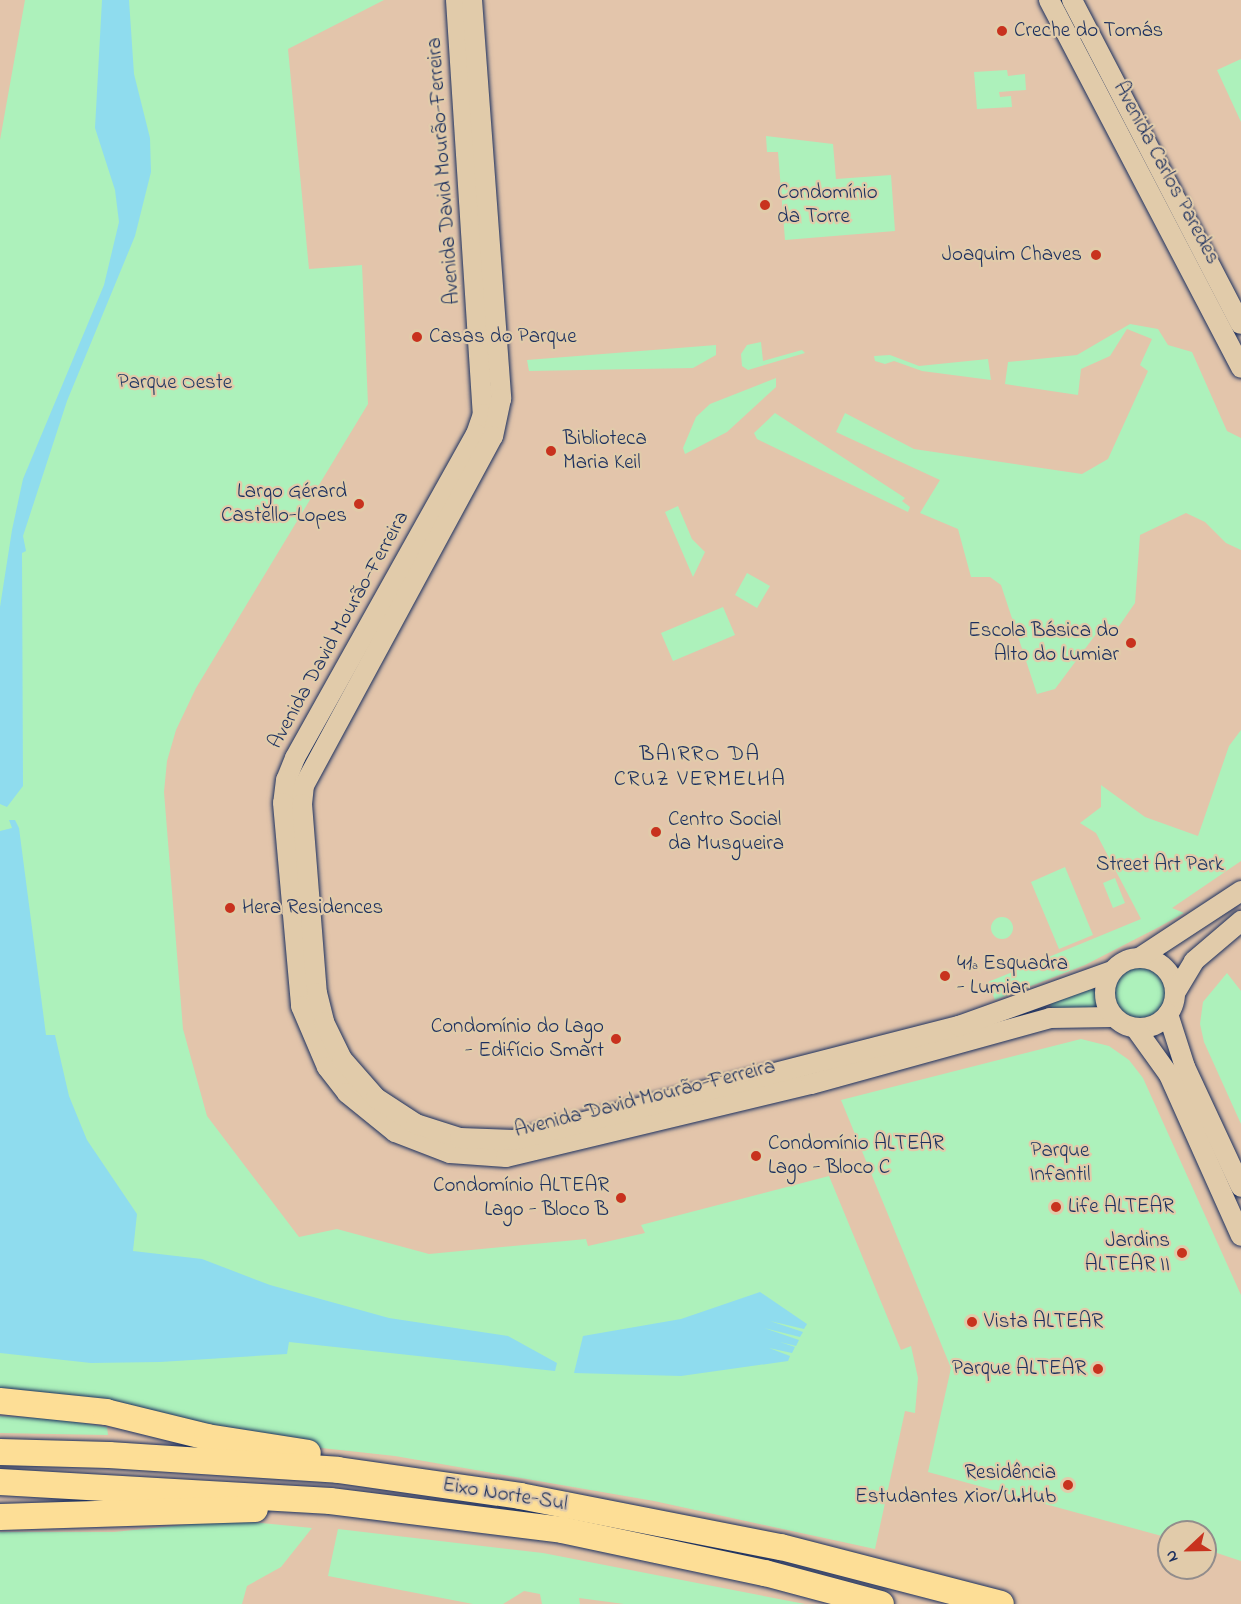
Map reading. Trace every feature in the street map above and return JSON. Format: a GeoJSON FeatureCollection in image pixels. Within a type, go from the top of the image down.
{"type":"FeatureCollection","features":[{"type":"Feature","properties":{"kind":"highway"},"geometry":{"type":"LineString","coordinates":[[0,1401],[106,1412],[207,1437],[320,1455],[338,1470]]}},
{"type":"Feature","properties":{"kind":"highway","name":"Eixo Norte-Sul"},"geometry":{"type":"LineString","coordinates":[[0,1452],[109,1455],[338,1470],[577,1505],[782,1547],[1001,1604]]}},
{"type":"Feature","properties":{"kind":"highway","name":"Eixo Norte-Sul"},"geometry":{"type":"LineString","coordinates":[[0,1482],[107,1485],[350,1503],[562,1530],[765,1573],[881,1604]]}},
{"type":"Feature","properties":{"kind":"highway"},"geometry":{"type":"LineString","coordinates":[[0,1517],[169,1514],[350,1503]]}},
{"type":"Feature","properties":{"kind":"street","name":"Avenida David Mourão-Ferreira"},"geometry":{"type":"LineString","coordinates":[[456,0],[483,414],[476,434],[295,758],[286,780],[283,803],[302,1006],[327,1067],[347,1093],[395,1132],[450,1153],[506,1157],[812,1084],[1050,1018],[1113,1017]]}},
{"type":"Feature","properties":{"kind":"street","name":"Avenida David Mourão-Ferreira"},"geometry":{"type":"LineString","coordinates":[[472,0],[501,399],[493,436],[311,766],[304,785],[302,804],[317,993],[324,1022],[342,1059],[376,1098],[416,1124],[460,1138],[514,1140],[959,1026],[1112,971]]}},
{"type":"Feature","properties":{"kind":"street","name":"Avenida Carlos Paredes"},"geometry":{"type":"LineString","coordinates":[[1049,0],[1241,368]]}},
{"type":"Feature","properties":{"kind":"street","name":"Avenida Carlos Paredes"},"geometry":{"type":"LineString","coordinates":[[1072,0],[1241,324]]}},
{"type":"Feature","properties":{"kind":"street"},"geometry":{"type":"LineString","coordinates":[[1241,891],[1139,958],[1120,964],[1112,971],[1105,999],[1113,1017],[1136,1029],[1168,1075],[1241,1236]]}},
{"type":"Feature","properties":{"kind":"street"},"geometry":{"type":"LineString","coordinates":[[1136,1029],[1149,1028],[1168,1014],[1175,993],[1194,961],[1241,921]]}},
{"type":"Feature","properties":{"kind":"street"},"geometry":{"type":"LineString","coordinates":[[1139,958],[1160,964],[1168,972],[1175,993]]}},
{"type":"Feature","properties":{"kind":"street"},"geometry":{"type":"LineString","coordinates":[[1168,1014],[1185,1067],[1241,1187]]}},
{"type":"Feature","properties":{"kind":"green space","name":"Parque Oeste"},"geometry":{"type":"Polygon","coordinates":[[[25,0],[384,0],[288,49],[309,269],[362,265],[368,404],[196,688],[176,730],[167,761],[164,792],[183,1029],[207,1116],[299,1237],[337,1229],[429,1254],[586,1239],[588,1246],[645,1233],[641,1225],[829,1176],[901,1350],[911,1346],[918,1378],[915,1413],[905,1411],[875,1549],[654,1501],[395,1456],[285,1444],[78,1396],[0,1390],[0,140],[25,0]]]}},
{"type":"Feature","properties":{"kind":"green space"},"geometry":{"type":"Polygon","coordinates":[[[1241,59],[1241,122],[1217,70],[1241,59]]]}},
{"type":"Feature","properties":{"kind":"green space"},"geometry":{"type":"Polygon","coordinates":[[[1007,70],[1008,76],[1025,74],[1026,90],[999,92],[1000,97],[1011,96],[1012,107],[977,109],[974,72],[1007,70]]]}},
{"type":"Feature","properties":{"kind":"green space"},"geometry":{"type":"Polygon","coordinates":[[[766,136],[833,144],[836,179],[891,175],[895,231],[785,240],[778,152],[767,152],[766,136]]]}},
{"type":"Feature","properties":{"kind":"green space"},"geometry":{"type":"Polygon","coordinates":[[[1130,324],[1158,329],[1168,345],[1192,352],[1227,431],[1241,438],[1241,550],[1226,543],[1205,522],[1186,513],[1140,535],[1135,603],[1117,629],[1105,622],[1055,689],[1037,694],[1001,585],[990,577],[971,577],[958,529],[920,513],[940,480],[836,432],[845,413],[914,449],[1082,474],[1108,459],[1148,371],[1140,365],[1152,339],[1127,329],[1110,356],[1081,369],[1078,395],[1005,384],[1008,362],[1077,355],[1130,324]]]}},
{"type":"Feature","properties":{"kind":"green space"},"geometry":{"type":"Polygon","coordinates":[[[761,342],[763,361],[802,350],[805,353],[748,370],[742,366],[741,354],[747,345],[761,342]]]}},
{"type":"Feature","properties":{"kind":"green space"},"geometry":{"type":"Polygon","coordinates":[[[716,345],[716,355],[693,368],[529,371],[527,360],[716,345]]]}},
{"type":"Feature","properties":{"kind":"green space"},"geometry":{"type":"Polygon","coordinates":[[[890,355],[919,366],[988,359],[991,380],[922,371],[894,361],[885,364],[875,361],[874,356],[890,355]]]}},
{"type":"Feature","properties":{"kind":"green space"},"geometry":{"type":"Polygon","coordinates":[[[776,378],[776,387],[727,432],[685,454],[683,448],[696,417],[710,404],[776,378]]]}},
{"type":"Feature","properties":{"kind":"green space"},"geometry":{"type":"Polygon","coordinates":[[[775,413],[905,498],[902,501],[910,507],[908,512],[757,439],[754,433],[775,413]]]}},
{"type":"Feature","properties":{"kind":"green space"},"geometry":{"type":"Polygon","coordinates":[[[678,506],[692,539],[705,552],[693,577],[665,512],[678,506]]]}},
{"type":"Feature","properties":{"kind":"green space"},"geometry":{"type":"Polygon","coordinates":[[[747,573],[770,586],[757,608],[735,595],[747,573]]]}},
{"type":"Feature","properties":{"kind":"green space"},"geometry":{"type":"Polygon","coordinates":[[[723,607],[735,635],[673,661],[661,633],[723,607]]]}},
{"type":"Feature","properties":{"kind":"green space","name":"Street Art Park"},"geometry":{"type":"Polygon","coordinates":[[[1241,730],[1241,861],[1172,908],[1184,913],[1085,965],[995,1000],[988,982],[1141,919],[1096,833],[1080,823],[1101,807],[1101,785],[1145,817],[1198,836],[1229,746],[1241,730]]]}},
{"type":"Feature","properties":{"kind":"green space"},"geometry":{"type":"Polygon","coordinates":[[[1065,867],[1093,935],[1059,949],[1031,882],[1065,867]]]}},
{"type":"Feature","properties":{"kind":"green space"},"geometry":{"type":"Polygon","coordinates":[[[1115,878],[1125,903],[1113,908],[1103,883],[1115,878]]]}},
{"type":"Feature","properties":{"kind":"green space"},"geometry":{"type":"Polygon","coordinates":[[[1002,917],[1010,920],[1013,928],[1010,936],[1002,939],[994,936],[991,928],[994,920],[1002,917]]]}},
{"type":"Feature","properties":{"kind":"green space"},"geometry":{"type":"Polygon","coordinates":[[[1140,966],[1151,968],[1160,974],[1166,983],[1168,994],[1166,1005],[1160,1014],[1151,1020],[1140,1022],[1129,1020],[1120,1014],[1114,1005],[1112,994],[1114,983],[1120,974],[1129,968],[1140,966]]]}},
{"type":"Feature","properties":{"kind":"green space"},"geometry":{"type":"Polygon","coordinates":[[[1227,973],[1241,991],[1241,1124],[1204,1042],[1200,1024],[1203,1002],[1227,973]]]}},
{"type":"Feature","properties":{"kind":"green space"},"geometry":{"type":"Polygon","coordinates":[[[1097,985],[1098,1008],[1053,1012],[1049,1001],[1097,985]]]}},
{"type":"Feature","properties":{"kind":"green space","name":"Parque Infantil"},"geometry":{"type":"Polygon","coordinates":[[[1081,1039],[1109,1046],[1129,1060],[1143,1078],[1241,1295],[1241,1561],[1217,1553],[1217,1520],[1157,1520],[1157,1535],[928,1472],[951,1368],[841,1100],[1081,1039]]]}},
{"type":"Feature","properties":{"kind":"green space"},"geometry":{"type":"Polygon","coordinates":[[[0,1416],[58,1419],[107,1427],[108,1435],[0,1433],[0,1416]]]}},
{"type":"Feature","properties":{"kind":"green space"},"geometry":{"type":"Polygon","coordinates":[[[231,1520],[312,1528],[281,1567],[247,1586],[242,1604],[0,1604],[0,1532],[114,1532],[231,1520]]]}},
{"type":"Feature","properties":{"kind":"green space"},"geometry":{"type":"Polygon","coordinates":[[[338,1529],[543,1553],[805,1604],[624,1604],[579,1598],[580,1604],[542,1604],[540,1594],[524,1591],[503,1604],[473,1604],[328,1576],[338,1529]]]}},
{"type":"Feature","properties":{"kind":"water"},"geometry":{"type":"Polygon","coordinates":[[[102,0],[129,0],[134,74],[150,138],[151,172],[135,236],[67,401],[23,536],[26,551],[22,553],[23,786],[7,807],[0,804],[0,607],[12,530],[23,479],[104,285],[119,222],[115,190],[95,128],[102,0]]]}},
{"type":"Feature","properties":{"kind":"water"},"geometry":{"type":"Polygon","coordinates":[[[9,820],[15,820],[19,828],[46,1035],[55,1035],[69,1096],[87,1140],[137,1214],[133,1251],[202,1259],[270,1285],[389,1318],[508,1336],[557,1363],[555,1371],[289,1342],[287,1354],[160,1362],[91,1363],[0,1353],[0,831],[12,828],[9,820]]]}},
{"type":"Feature","properties":{"kind":"water"},"geometry":{"type":"Polygon","coordinates":[[[760,1292],[807,1324],[804,1329],[770,1321],[803,1332],[800,1337],[764,1328],[799,1340],[796,1346],[780,1342],[795,1347],[792,1353],[769,1348],[790,1356],[788,1361],[681,1376],[574,1373],[583,1336],[681,1319],[760,1292]]]}},
{"type":"Feature","properties":{"kind":"place","name":"Creche do Tomás"},"geometry":{"type":"Point","coordinates":[1002,31]}},
{"type":"Feature","properties":{"kind":"place","name":"Condomínio da Torre"},"geometry":{"type":"Point","coordinates":[765,205]}},
{"type":"Feature","properties":{"kind":"place","name":"Joaquim Chaves"},"geometry":{"type":"Point","coordinates":[1096,255]}},
{"type":"Feature","properties":{"kind":"place","name":"Casas do Parque"},"geometry":{"type":"Point","coordinates":[417,337]}},
{"type":"Feature","properties":{"kind":"place","name":"Biblioteca Maria Keil"},"geometry":{"type":"Point","coordinates":[551,451]}},
{"type":"Feature","properties":{"kind":"place","name":"Largo Gérard Castello-Lopes"},"geometry":{"type":"Point","coordinates":[359,504]}},
{"type":"Feature","properties":{"kind":"place","name":"Escola Básica do Alto do Lumiar"},"geometry":{"type":"Point","coordinates":[1131,643]}},
{"type":"Feature","properties":{"kind":"place","name":"Centro Social da Musgueira"},"geometry":{"type":"Point","coordinates":[656,832]}},
{"type":"Feature","properties":{"kind":"place","name":"Hera Residences"},"geometry":{"type":"Point","coordinates":[230,908]}},
{"type":"Feature","properties":{"kind":"place","name":"41ª Esquadra - Lumiar"},"geometry":{"type":"Point","coordinates":[945,976]}},
{"type":"Feature","properties":{"kind":"place","name":"Condomínio do Lago - Edifício Smart"},"geometry":{"type":"Point","coordinates":[616,1039]}},
{"type":"Feature","properties":{"kind":"place","name":"Condomínio ALTEAR Lago - Bloco C"},"geometry":{"type":"Point","coordinates":[756,1156]}},
{"type":"Feature","properties":{"kind":"place","name":"Condomínio ALTEAR Lago - Bloco B"},"geometry":{"type":"Point","coordinates":[621,1198]}},
{"type":"Feature","properties":{"kind":"place","name":"Life ALTEAR"},"geometry":{"type":"Point","coordinates":[1056,1207]}},
{"type":"Feature","properties":{"kind":"place","name":"Jardins ALTEAR II"},"geometry":{"type":"Point","coordinates":[1182,1253]}},
{"type":"Feature","properties":{"kind":"place","name":"Vista ALTEAR"},"geometry":{"type":"Point","coordinates":[972,1322]}},
{"type":"Feature","properties":{"kind":"place","name":"Parque ALTEAR"},"geometry":{"type":"Point","coordinates":[1098,1369]}},
{"type":"Feature","properties":{"kind":"place","name":"Residência Estudantes Xior/U.Hub"},"geometry":{"type":"Point","coordinates":[1068,1485]}},
{"type":"Feature","properties":{"kind":"district","name":"BAIRRO DA CRUZ VERMELHA"},"geometry":{"type":"Point","coordinates":[700,768]}}]}
